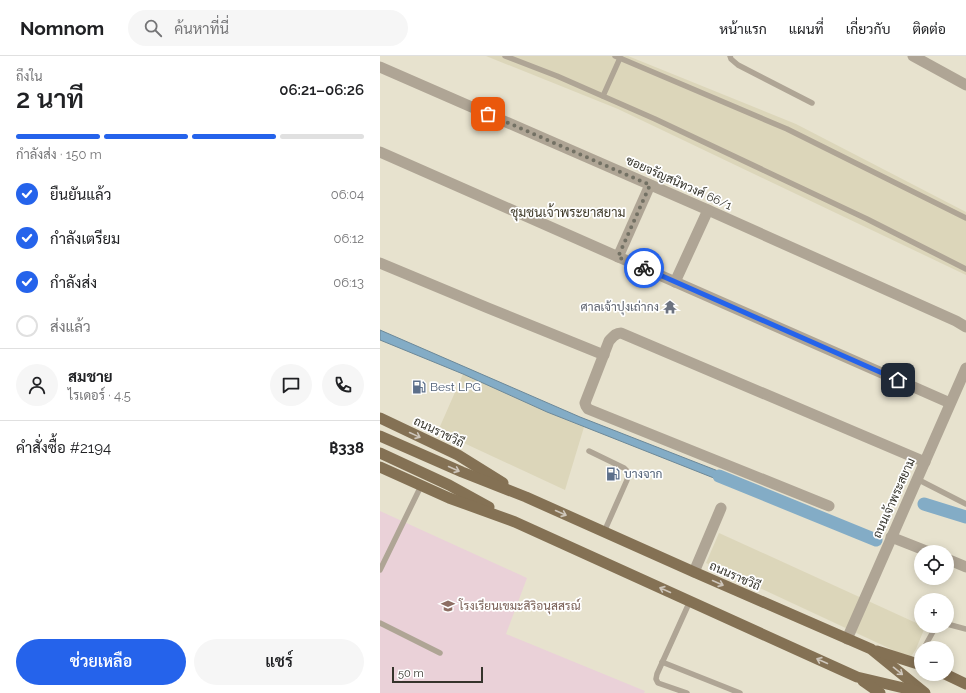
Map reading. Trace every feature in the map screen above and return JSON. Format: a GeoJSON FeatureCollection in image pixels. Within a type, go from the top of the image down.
{"type":"FeatureCollection","features":[{"type":"Feature","properties":{"kind":"main road","name":"ถนนราชวิถี"},"geometry":{"type":"LineString","coordinates":[[380,418],[458,455],[526,497]]}},
{"type":"Feature","properties":{"kind":"main road","name":"ถนนราชวิถี"},"geometry":{"type":"LineString","coordinates":[[380,436],[462,472],[526,497],[871,649],[924,693]]}},
{"type":"Feature","properties":{"kind":"main road","name":"ถนนราชวิถี"},"geometry":{"type":"LineString","coordinates":[[380,453],[449,485],[515,522]]}},
{"type":"Feature","properties":{"kind":"main road","name":"ถนนราชวิถี"},"geometry":{"type":"LineString","coordinates":[[380,467],[449,498],[515,522],[857,677],[924,693]]}},
{"type":"Feature","properties":{"kind":"main road"},"geometry":{"type":"LineString","coordinates":[[871,649],[914,660]]}},
{"type":"Feature","properties":{"kind":"main road"},"geometry":{"type":"LineString","coordinates":[[857,677],[880,693]]}},
{"type":"Feature","properties":{"kind":"main road"},"geometry":{"type":"LineString","coordinates":[[954,678],[966,684]]}},
{"type":"Feature","properties":{"kind":"street"},"geometry":{"type":"LineString","coordinates":[[920,58],[966,85]]}},
{"type":"Feature","properties":{"kind":"street","name":"ซอยจรัญสนิทวงศ์ 66/1"},"geometry":{"type":"LineString","coordinates":[[380,67],[708,210],[956,321],[966,327]]}},
{"type":"Feature","properties":{"kind":"street"},"geometry":{"type":"LineString","coordinates":[[380,152],[950,403]]}},
{"type":"Feature","properties":{"kind":"street"},"geometry":{"type":"LineString","coordinates":[[618,257],[650,185]]}},
{"type":"Feature","properties":{"kind":"street"},"geometry":{"type":"LineString","coordinates":[[675,282],[708,210]]}},
{"type":"Feature","properties":{"kind":"street"},"geometry":{"type":"LineString","coordinates":[[380,263],[604,355]]}},
{"type":"Feature","properties":{"kind":"street"},"geometry":{"type":"LineString","coordinates":[[828,506],[588,409],[585,403],[609,341],[618,333],[621,333],[925,462]]}},
{"type":"Feature","properties":{"kind":"street","name":"ถนนเจ้าพระสยาม"},"geometry":{"type":"LineString","coordinates":[[846,639],[966,368]]}},
{"type":"Feature","properties":{"kind":"street"},"geometry":{"type":"LineString","coordinates":[[694,572],[721,508]]}},
{"type":"Feature","properties":{"kind":"street"},"geometry":{"type":"LineString","coordinates":[[891,537],[914,546]]}},
{"type":"Feature","properties":{"kind":"street"},"geometry":{"type":"LineString","coordinates":[[954,563],[966,567]]}},
{"type":"Feature","properties":{"kind":"lane"},"geometry":{"type":"LineString","coordinates":[[505,56],[557,76],[669,125],[867,219],[966,269]]}},
{"type":"Feature","properties":{"kind":"lane"},"geometry":{"type":"LineString","coordinates":[[730,56],[731,59],[738,65],[812,102]]}},
{"type":"Feature","properties":{"kind":"lane"},"geometry":{"type":"LineString","coordinates":[[603,96],[617,57],[787,129],[966,218]]}},
{"type":"Feature","properties":{"kind":"lane"},"geometry":{"type":"LineString","coordinates":[[588,451],[624,468],[628,472],[627,480],[604,532]]}},
{"type":"Feature","properties":{"kind":"lane"},"geometry":{"type":"LineString","coordinates":[[917,479],[966,504]]}},
{"type":"Feature","properties":{"kind":"lane"},"geometry":{"type":"LineString","coordinates":[[380,570],[382,562],[421,486]]}},
{"type":"Feature","properties":{"kind":"lane"},"geometry":{"type":"LineString","coordinates":[[687,693],[658,683],[656,674],[690,601]]}},
{"type":"Feature","properties":{"kind":"lane"},"geometry":{"type":"LineString","coordinates":[[380,623],[440,653]]}},
{"type":"Feature","properties":{"kind":"lane"},"geometry":{"type":"LineString","coordinates":[[954,625],[966,628]]}},
{"type":"Feature","properties":{"kind":"lane"},"geometry":{"type":"LineString","coordinates":[[662,662],[740,693]]}},
{"type":"Feature","properties":{"kind":"shaded area"},"geometry":{"type":"Polygon","coordinates":[[[486,56],[628,56],[796,124],[966,212],[966,275],[618,109],[486,56]]]}},
{"type":"Feature","properties":{"kind":"shaded area"},"geometry":{"type":"Polygon","coordinates":[[[463,374],[584,427],[565,490],[438,431],[463,374]]]}},
{"type":"Feature","properties":{"kind":"shaded area","name":"โรงเรียนเขมะสิริอนุสสรณ์"},"geometry":{"type":"Polygon","coordinates":[[[380,511],[527,578],[506,634],[645,691],[644,693],[380,693],[380,511]]]}},
{"type":"Feature","properties":{"kind":"shaded area"},"geometry":{"type":"Polygon","coordinates":[[[719,533],[914,622],[914,633],[923,633],[919,641],[914,641],[914,652],[910,658],[706,563],[719,533]]]}},
{"type":"Feature","properties":{"kind":"water"},"geometry":{"type":"Polygon","coordinates":[[[380,330],[580,417],[736,478],[734,486],[547,412],[463,374],[380,340],[380,330]]]}},
{"type":"Feature","properties":{"kind":"waterway"},"geometry":{"type":"LineString","coordinates":[[719,476],[876,540]]}},
{"type":"Feature","properties":{"kind":"waterway"},"geometry":{"type":"LineString","coordinates":[[924,504],[966,517]]}},
{"type":"Feature","properties":{"kind":"way so far"},"geometry":{"type":"LineString","coordinates":[[488,114],[650,185],[618,257],[644,268]]}},
{"type":"Feature","properties":{"kind":"place","name":"ศาลเจ้าปุงเถ่ากง"},"geometry":{"type":"Point","coordinates":[670,307]}},
{"type":"Feature","properties":{"kind":"place","name":"Best LPG"},"geometry":{"type":"Point","coordinates":[419,387]}},
{"type":"Feature","properties":{"kind":"place","name":"บางจาก"},"geometry":{"type":"Point","coordinates":[613,474]}},
{"type":"Feature","properties":{"kind":"place","name":"โรงเรียนเขมะสิริอนุสสรณ์"},"geometry":{"type":"Point","coordinates":[448,606]}},
{"type":"Feature","properties":{"kind":"district","name":"ชุมชนเจ้าพระยาสยาม"},"geometry":{"type":"Point","coordinates":[568,212]}},
{"type":"Feature","properties":{"kind":"route"},"geometry":{"type":"LineString","coordinates":[[644,268],[898,380]]}}]}
